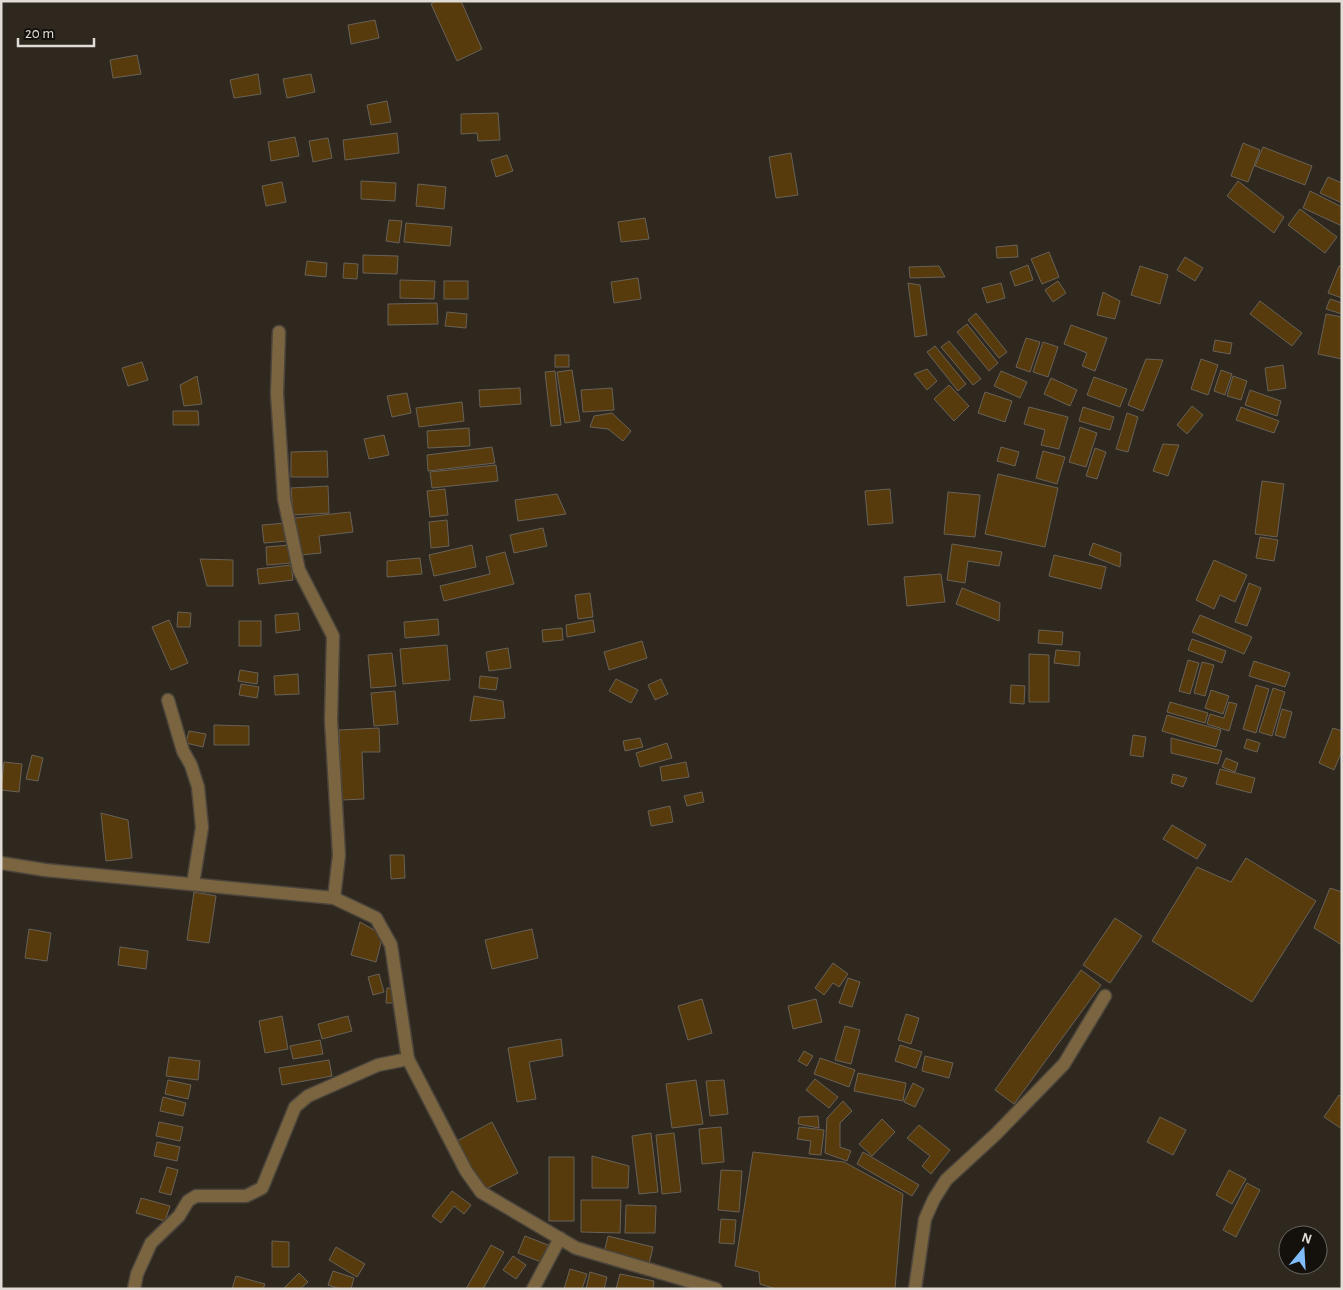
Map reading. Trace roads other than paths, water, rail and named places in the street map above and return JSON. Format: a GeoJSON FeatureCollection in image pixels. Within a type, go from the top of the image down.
{"type":"FeatureCollection","features":[{"type":"Feature","properties":{"kind":"street"},"geometry":{"type":"LineString","coordinates":[[279,332],[277,394],[284,499],[299,570],[333,636],[331,720],[339,855],[334,898]]}},
{"type":"Feature","properties":{"kind":"street"},"geometry":{"type":"LineString","coordinates":[[168,700],[198,787],[202,827],[193,884]]}},
{"type":"Feature","properties":{"kind":"street"},"geometry":{"type":"LineString","coordinates":[[1,863],[45,870],[334,898],[376,918],[391,945],[408,1059],[466,1170],[481,1192],[576,1248],[716,1289]]}},
{"type":"Feature","properties":{"kind":"street"},"geometry":{"type":"LineString","coordinates":[[915,1289],[925,1218],[942,1187],[1064,1064],[1105,996]]}},
{"type":"Feature","properties":{"kind":"street"},"geometry":{"type":"LineString","coordinates":[[134,1289],[137,1274],[151,1243],[178,1216],[188,1201],[196,1196],[246,1196],[262,1188],[295,1107],[308,1096],[378,1065],[408,1059]]}},
{"type":"Feature","properties":{"kind":"street"},"geometry":{"type":"LineString","coordinates":[[533,1289],[560,1238]]}}]}
